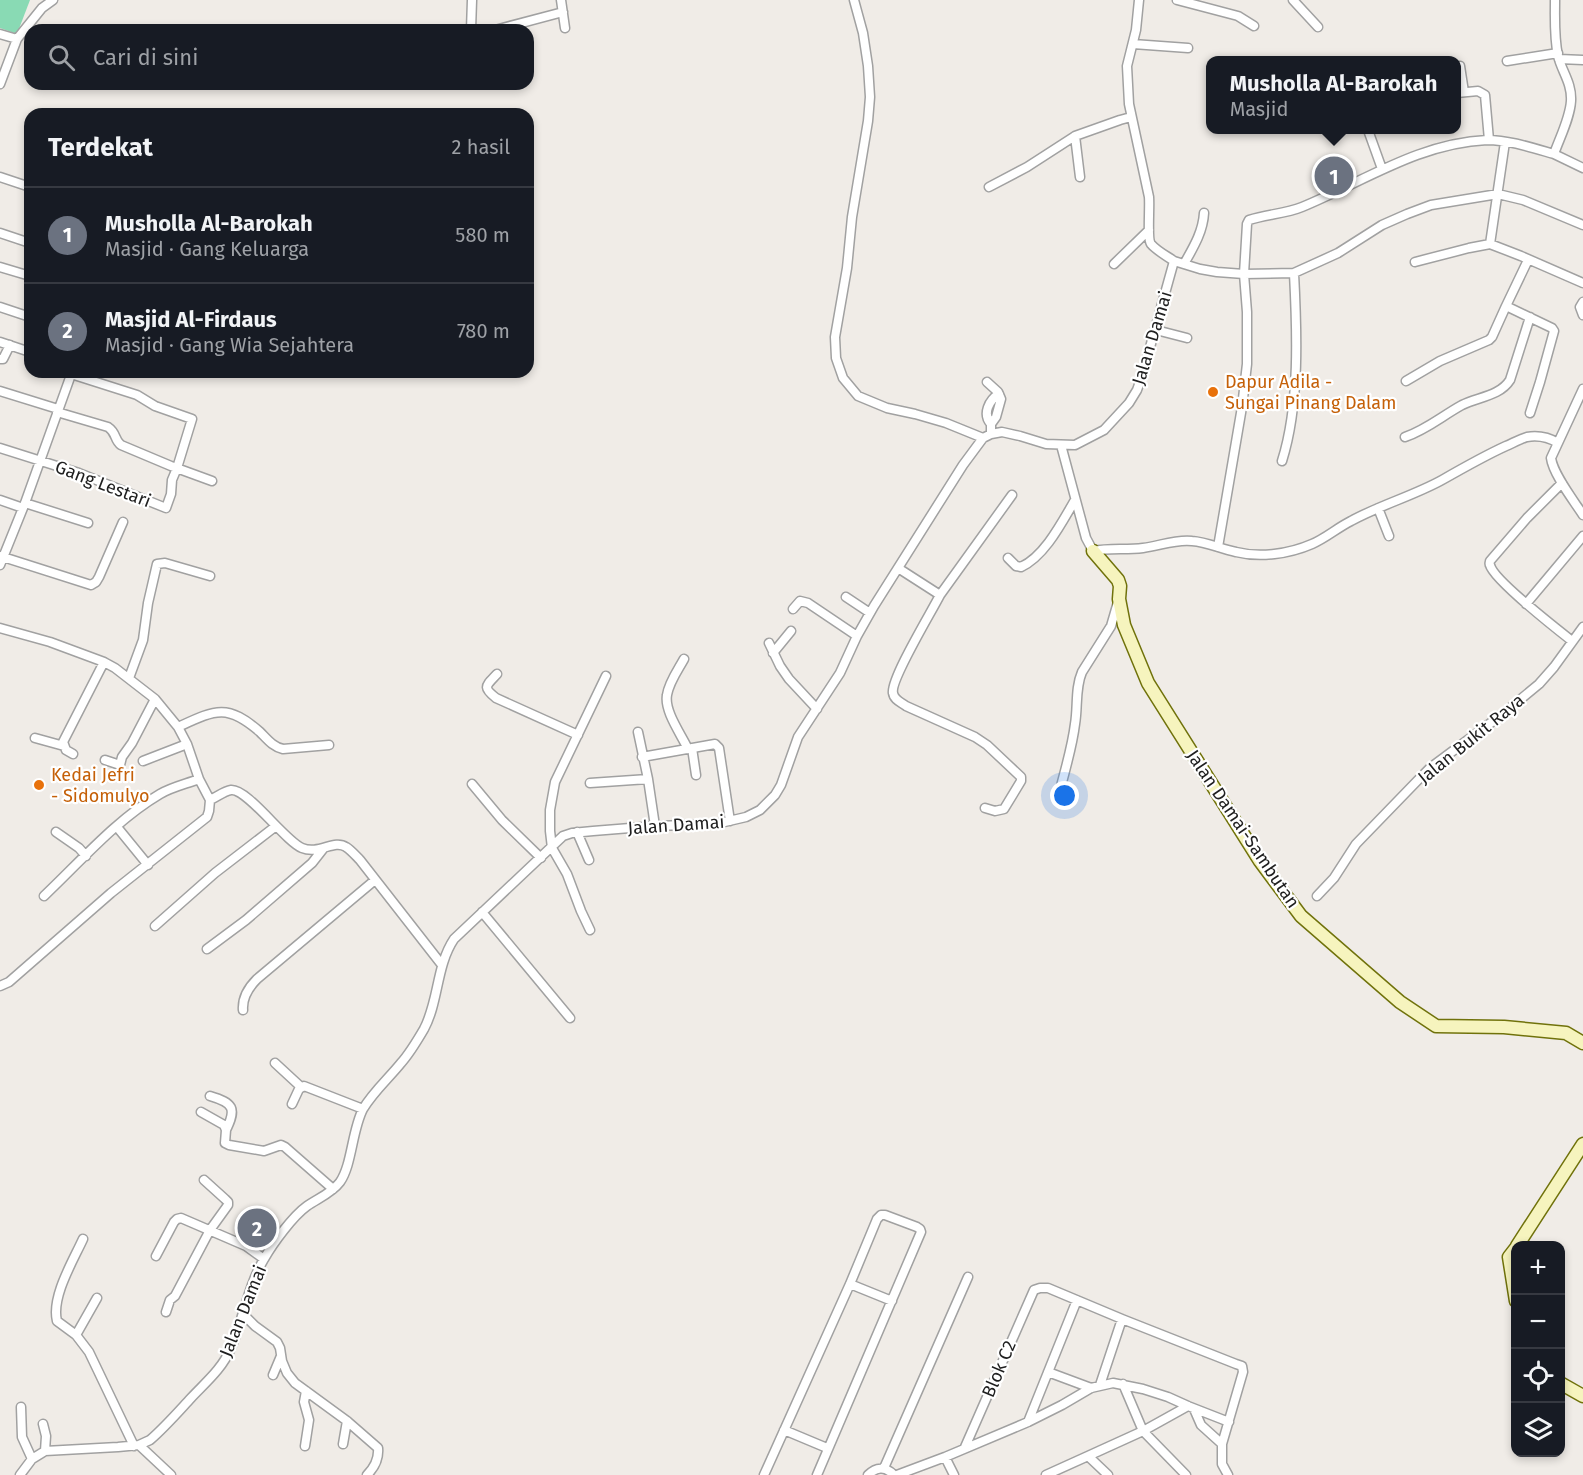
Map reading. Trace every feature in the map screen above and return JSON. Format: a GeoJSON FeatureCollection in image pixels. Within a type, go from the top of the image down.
{"type":"FeatureCollection","features":[{"type":"Feature","properties":{"kind":"street"},"geometry":{"type":"LineString","coordinates":[[29,24],[42,8],[53,0]]}},
{"type":"Feature","properties":{"kind":"street"},"geometry":{"type":"LineString","coordinates":[[471,24],[472,0]]}},
{"type":"Feature","properties":{"kind":"street"},"geometry":{"type":"LineString","coordinates":[[561,0],[565,28]]}},
{"type":"Feature","properties":{"kind":"street"},"geometry":{"type":"LineString","coordinates":[[854,0],[863,33],[870,97],[852,217],[847,268],[835,336],[836,358],[843,378],[858,396],[887,408],[987,436],[1001,399],[987,382]]}},
{"type":"Feature","properties":{"kind":"street"},"geometry":{"type":"LineString","coordinates":[[1139,0],[1138,17],[1127,66],[1129,104],[1149,197],[1150,243],[1174,261],[1217,272],[1294,273],[1338,253],[1382,225],[1407,214],[1431,205],[1498,194],[1523,200],[1583,225]]}},
{"type":"Feature","properties":{"kind":"street"},"geometry":{"type":"LineString","coordinates":[[1177,0],[1243,18],[1254,26]]}},
{"type":"Feature","properties":{"kind":"street"},"geometry":{"type":"LineString","coordinates":[[1293,0],[1318,27]]}},
{"type":"Feature","properties":{"kind":"street"},"geometry":{"type":"LineString","coordinates":[[1554,154],[1571,101],[1569,84],[1558,56],[1554,33],[1555,0]]}},
{"type":"Feature","properties":{"kind":"street"},"geometry":{"type":"LineString","coordinates":[[518,24],[563,12]]}},
{"type":"Feature","properties":{"kind":"street"},"geometry":{"type":"LineString","coordinates":[[0,84],[17,39],[24,30]]}},
{"type":"Feature","properties":{"kind":"street"},"geometry":{"type":"LineString","coordinates":[[0,34],[17,39]]}},
{"type":"Feature","properties":{"kind":"street"},"geometry":{"type":"LineString","coordinates":[[1133,44],[1188,48]]}},
{"type":"Feature","properties":{"kind":"street"},"geometry":{"type":"LineString","coordinates":[[1507,61],[1558,56],[1583,60]]}},
{"type":"Feature","properties":{"kind":"street"},"geometry":{"type":"LineString","coordinates":[[1461,93],[1479,91],[1485,94],[1489,140]]}},
{"type":"Feature","properties":{"kind":"street"},"geometry":{"type":"LineString","coordinates":[[989,188],[1034,163],[1075,136],[1131,117]]}},
{"type":"Feature","properties":{"kind":"street"},"geometry":{"type":"LineString","coordinates":[[1370,134],[1382,169]]}},
{"type":"Feature","properties":{"kind":"street"},"geometry":{"type":"LineString","coordinates":[[1075,136],[1080,177]]}},
{"type":"Feature","properties":{"kind":"street"},"geometry":{"type":"LineString","coordinates":[[1218,547],[1242,407],[1247,312],[1244,274],[1249,220],[1301,207],[1382,169],[1439,148],[1489,140],[1554,154],[1583,168]]}},
{"type":"Feature","properties":{"kind":"street"},"geometry":{"type":"LineString","coordinates":[[1490,244],[1505,142]]}},
{"type":"Feature","properties":{"kind":"street"},"geometry":{"type":"LineString","coordinates":[[0,177],[24,185]]}},
{"type":"Feature","properties":{"kind":"street"},"geometry":{"type":"LineString","coordinates":[[1184,264],[1199,236],[1204,213]]}},
{"type":"Feature","properties":{"kind":"street"},"geometry":{"type":"LineString","coordinates":[[1114,264],[1149,230]]}},
{"type":"Feature","properties":{"kind":"street"},"geometry":{"type":"LineString","coordinates":[[0,233],[24,241]]}},
{"type":"Feature","properties":{"kind":"street"},"geometry":{"type":"LineString","coordinates":[[1415,262],[1490,244],[1583,283]]}},
{"type":"Feature","properties":{"kind":"street"},"geometry":{"type":"LineString","coordinates":[[1406,381],[1440,361],[1489,340],[1528,260]]}},
{"type":"Feature","properties":{"kind":"street","name":"Jalan Damai"},"geometry":{"type":"LineString","coordinates":[[137,1445],[150,1440],[159,1432],[219,1370],[231,1349],[251,1288],[264,1259],[297,1215],[340,1182],[363,1109],[403,1062],[425,1026],[447,950],[454,939],[563,836],[578,832],[704,825],[746,817],[760,810],[775,795],[787,772],[798,737],[840,673],[870,613],[963,465],[987,436],[1002,432],[1046,444],[1076,445],[1104,430],[1129,403],[1137,390],[1174,261]]}},
{"type":"Feature","properties":{"kind":"street"},"geometry":{"type":"LineString","coordinates":[[0,267],[24,274]]}},
{"type":"Feature","properties":{"kind":"street"},"geometry":{"type":"LineString","coordinates":[[1282,460],[1294,403],[1296,361],[1294,273]]}},
{"type":"Feature","properties":{"kind":"street"},"geometry":{"type":"LineString","coordinates":[[1583,302],[1580,307],[1583,315]]}},
{"type":"Feature","properties":{"kind":"street"},"geometry":{"type":"LineString","coordinates":[[1506,306],[1554,331],[1530,413]]}},
{"type":"Feature","properties":{"kind":"street"},"geometry":{"type":"LineString","coordinates":[[0,307],[24,315]]}},
{"type":"Feature","properties":{"kind":"street"},"geometry":{"type":"LineString","coordinates":[[1405,437],[1428,427],[1463,405],[1506,386],[1510,380],[1530,317]]}},
{"type":"Feature","properties":{"kind":"street"},"geometry":{"type":"LineString","coordinates":[[1156,330],[1186,338]]}},
{"type":"Feature","properties":{"kind":"street"},"geometry":{"type":"LineString","coordinates":[[0,342],[24,350]]}},
{"type":"Feature","properties":{"kind":"street"},"geometry":{"type":"LineString","coordinates":[[0,359],[6,356],[10,345]]}},
{"type":"Feature","properties":{"kind":"street"},"geometry":{"type":"LineString","coordinates":[[70,378],[24,505],[1,559],[91,585],[99,577],[123,522]]}},
{"type":"Feature","properties":{"kind":"street"},"geometry":{"type":"LineString","coordinates":[[87,378],[137,395],[155,406],[192,419],[177,468]]}},
{"type":"Feature","properties":{"kind":"street"},"geometry":{"type":"LineString","coordinates":[[1583,389],[1551,458],[1562,483],[1583,515]]}},
{"type":"Feature","properties":{"kind":"street"},"geometry":{"type":"LineString","coordinates":[[0,391],[108,427],[113,430],[116,440],[121,445],[213,481]]}},
{"type":"Feature","properties":{"kind":"street"},"geometry":{"type":"LineString","coordinates":[[1061,445],[1086,538],[1093,551],[1144,548],[1172,541],[1192,541],[1237,553],[1256,555],[1272,554],[1309,545],[1350,521],[1422,490],[1485,455],[1526,437],[1542,436],[1558,443]]}},
{"type":"Feature","properties":{"kind":"street","name":"Gang Lestari"},"geometry":{"type":"LineString","coordinates":[[0,448],[79,473],[166,508],[171,494],[171,482],[177,468]]}},
{"type":"Feature","properties":{"kind":"street"},"geometry":{"type":"LineString","coordinates":[[1562,483],[1527,518],[1490,561],[1490,566],[1526,604],[1572,641]]}},
{"type":"Feature","properties":{"kind":"street"},"geometry":{"type":"LineString","coordinates":[[985,808],[995,811],[1004,808],[1021,782],[1021,777],[981,741],[906,706],[896,699],[892,692],[906,658],[940,595],[1012,495]]}},
{"type":"Feature","properties":{"kind":"street"},"geometry":{"type":"LineString","coordinates":[[0,500],[88,523]]}},
{"type":"Feature","properties":{"kind":"street"},"geometry":{"type":"LineString","coordinates":[[1008,558],[1016,566],[1021,567],[1029,563],[1053,536],[1075,500]]}},
{"type":"Feature","properties":{"kind":"street"},"geometry":{"type":"LineString","coordinates":[[1378,508],[1389,536]]}},
{"type":"Feature","properties":{"kind":"street"},"geometry":{"type":"LineString","coordinates":[[1526,604],[1583,536]]}},
{"type":"Feature","properties":{"kind":"street","name":"Jalan Damai-Sambutan"},"geometry":{"type":"LineString","coordinates":[[1093,551],[1118,580],[1124,625],[1148,683],[1260,861],[1301,916],[1400,1002],[1436,1026],[1504,1027],[1566,1033],[1583,1043]]}},
{"type":"Feature","properties":{"kind":"street"},"geometry":{"type":"LineString","coordinates":[[129,678],[143,640],[157,564],[165,563],[210,576]]}},
{"type":"Feature","properties":{"kind":"street"},"geometry":{"type":"LineString","coordinates":[[898,568],[940,595]]}},
{"type":"Feature","properties":{"kind":"street"},"geometry":{"type":"LineString","coordinates":[[846,597],[870,613]]}},
{"type":"Feature","properties":{"kind":"street"},"geometry":{"type":"LineString","coordinates":[[1058,798],[1073,737],[1077,713],[1078,680],[1111,626],[1119,599]]}},
{"type":"Feature","properties":{"kind":"street"},"geometry":{"type":"LineString","coordinates":[[794,609],[800,601],[808,603],[857,636]]}},
{"type":"Feature","properties":{"kind":"street","name":"Jalan Bukit Raya"},"geometry":{"type":"LineString","coordinates":[[1317,896],[1334,878],[1356,844],[1418,780],[1430,768],[1539,684],[1583,627]]}},
{"type":"Feature","properties":{"kind":"street"},"geometry":{"type":"LineString","coordinates":[[0,628],[50,642],[104,662],[155,699],[178,727],[210,800],[207,817],[111,893],[9,982],[0,986]]}},
{"type":"Feature","properties":{"kind":"street"},"geometry":{"type":"LineString","coordinates":[[774,653],[791,631]]}},
{"type":"Feature","properties":{"kind":"street"},"geometry":{"type":"LineString","coordinates":[[769,643],[780,666],[817,709]]}},
{"type":"Feature","properties":{"kind":"street"},"geometry":{"type":"LineString","coordinates":[[684,659],[669,688],[667,701],[669,712],[690,748],[696,775]]}},
{"type":"Feature","properties":{"kind":"street"},"geometry":{"type":"LineString","coordinates":[[63,746],[104,662]]}},
{"type":"Feature","properties":{"kind":"street"},"geometry":{"type":"LineString","coordinates":[[496,674],[486,688],[496,698],[578,735]]}},
{"type":"Feature","properties":{"kind":"street"},"geometry":{"type":"LineString","coordinates":[[591,930],[567,874],[552,848],[550,810],[555,782],[606,676]]}},
{"type":"Feature","properties":{"kind":"street"},"geometry":{"type":"LineString","coordinates":[[105,760],[120,765],[122,757],[155,699]]}},
{"type":"Feature","properties":{"kind":"street"},"geometry":{"type":"LineString","coordinates":[[178,727],[213,713],[225,711],[235,714],[254,727],[277,748],[329,745]]}},
{"type":"Feature","properties":{"kind":"street"},"geometry":{"type":"LineString","coordinates":[[638,732],[655,826]]}},
{"type":"Feature","properties":{"kind":"street"},"geometry":{"type":"LineString","coordinates":[[35,738],[63,746],[73,754]]}},
{"type":"Feature","properties":{"kind":"street"},"geometry":{"type":"LineString","coordinates":[[143,761],[187,744]]}},
{"type":"Feature","properties":{"kind":"street"},"geometry":{"type":"LineString","coordinates":[[642,757],[715,744],[719,747],[730,821]]}},
{"type":"Feature","properties":{"kind":"street"},"geometry":{"type":"LineString","coordinates":[[44,896],[117,827],[163,793],[199,779]]}},
{"type":"Feature","properties":{"kind":"street"},"geometry":{"type":"LineString","coordinates":[[590,783],[648,779]]}},
{"type":"Feature","properties":{"kind":"street"},"geometry":{"type":"LineString","coordinates":[[472,784],[502,820],[541,858]]}},
{"type":"Feature","properties":{"kind":"street"},"geometry":{"type":"LineString","coordinates":[[210,800],[230,790],[236,790],[300,847],[309,850],[323,849],[338,844],[346,846],[360,860],[442,965]]}},
{"type":"Feature","properties":{"kind":"street"},"geometry":{"type":"LineString","coordinates":[[155,926],[215,873],[276,826]]}},
{"type":"Feature","properties":{"kind":"street"},"geometry":{"type":"LineString","coordinates":[[117,827],[148,865]]}},
{"type":"Feature","properties":{"kind":"street"},"geometry":{"type":"LineString","coordinates":[[56,832],[74,844],[86,856]]}},
{"type":"Feature","properties":{"kind":"street"},"geometry":{"type":"LineString","coordinates":[[578,832],[589,860]]}},
{"type":"Feature","properties":{"kind":"street"},"geometry":{"type":"LineString","coordinates":[[207,950],[312,863],[323,849]]}},
{"type":"Feature","properties":{"kind":"street"},"geometry":{"type":"LineString","coordinates":[[243,1010],[248,989],[257,979],[375,880]]}},
{"type":"Feature","properties":{"kind":"street"},"geometry":{"type":"LineString","coordinates":[[482,912],[570,1018]]}},
{"type":"Feature","properties":{"kind":"street"},"geometry":{"type":"LineString","coordinates":[[275,1063],[301,1087],[304,1086],[363,1109]]}},
{"type":"Feature","properties":{"kind":"street"},"geometry":{"type":"LineString","coordinates":[[292,1104],[301,1087]]}},
{"type":"Feature","properties":{"kind":"street"},"geometry":{"type":"LineString","coordinates":[[210,1096],[223,1100],[233,1110],[224,1140],[228,1144],[264,1151],[281,1145],[333,1189]]}},
{"type":"Feature","properties":{"kind":"street"},"geometry":{"type":"LineString","coordinates":[[201,1112],[224,1125],[226,1130]]}},
{"type":"Feature","properties":{"kind":"street"},"geometry":{"type":"LineString","coordinates":[[1520,1241],[1583,1144]]}},
{"type":"Feature","properties":{"kind":"street"},"geometry":{"type":"LineString","coordinates":[[166,1311],[210,1230],[228,1205],[228,1202],[204,1180]]}},
{"type":"Feature","properties":{"kind":"street"},"geometry":{"type":"LineString","coordinates":[[764,1475],[878,1217],[885,1215],[917,1227],[921,1232],[817,1475]]}},
{"type":"Feature","properties":{"kind":"street"},"geometry":{"type":"LineString","coordinates":[[156,1256],[177,1219],[181,1218],[246,1246],[264,1259]]}},
{"type":"Feature","properties":{"kind":"street"},"geometry":{"type":"LineString","coordinates":[[83,1239],[55,1306],[57,1321],[76,1335],[89,1352],[137,1445],[171,1475]]}},
{"type":"Feature","properties":{"kind":"street"},"geometry":{"type":"LineString","coordinates":[[1511,1254],[1509,1257],[1511,1272]]}},
{"type":"Feature","properties":{"kind":"street"},"geometry":{"type":"LineString","coordinates":[[884,1468],[968,1277]]}},
{"type":"Feature","properties":{"kind":"street"},"geometry":{"type":"LineString","coordinates":[[850,1284],[892,1301]]}},
{"type":"Feature","properties":{"kind":"street","name":"Blok C2"},"geometry":{"type":"LineString","coordinates":[[965,1448],[1034,1290],[1040,1287],[1048,1288],[1077,1300]]}},
{"type":"Feature","properties":{"kind":"street"},"geometry":{"type":"LineString","coordinates":[[76,1335],[97,1298]]}},
{"type":"Feature","properties":{"kind":"street"},"geometry":{"type":"LineString","coordinates":[[1028,1422],[1077,1300],[1242,1366],[1243,1372],[1222,1444],[1222,1464],[1228,1475]]}},
{"type":"Feature","properties":{"kind":"street"},"geometry":{"type":"LineString","coordinates":[[243,1314],[277,1342],[287,1373],[295,1383],[347,1421],[378,1449],[376,1462],[367,1475]]}},
{"type":"Feature","properties":{"kind":"street"},"geometry":{"type":"LineString","coordinates":[[1096,1387],[1122,1319]]}},
{"type":"Feature","properties":{"kind":"street"},"geometry":{"type":"LineString","coordinates":[[273,1375],[281,1356]]}},
{"type":"Feature","properties":{"kind":"street"},"geometry":{"type":"LineString","coordinates":[[1048,1372],[1096,1387]]}},
{"type":"Feature","properties":{"kind":"street"},"geometry":{"type":"LineString","coordinates":[[868,1475],[874,1470],[884,1468],[896,1475],[945,1457],[1028,1422],[1096,1387],[1113,1383],[1168,1397],[1229,1422]]}},
{"type":"Feature","properties":{"kind":"street"},"geometry":{"type":"LineString","coordinates":[[1123,1384],[1143,1431],[1186,1475]]}},
{"type":"Feature","properties":{"kind":"street"},"geometry":{"type":"LineString","coordinates":[[1565,1386],[1583,1396]]}},
{"type":"Feature","properties":{"kind":"street"},"geometry":{"type":"LineString","coordinates":[[305,1446],[309,1420],[304,1402],[306,1391]]}},
{"type":"Feature","properties":{"kind":"street"},"geometry":{"type":"LineString","coordinates":[[21,1407],[22,1437],[32,1459]]}},
{"type":"Feature","properties":{"kind":"street"},"geometry":{"type":"LineString","coordinates":[[1046,1475],[1191,1408]]}},
{"type":"Feature","properties":{"kind":"street"},"geometry":{"type":"LineString","coordinates":[[1191,1408],[1201,1425],[1222,1444]]}},
{"type":"Feature","properties":{"kind":"street"},"geometry":{"type":"LineString","coordinates":[[344,1444],[347,1421]]}},
{"type":"Feature","properties":{"kind":"street"},"geometry":{"type":"LineString","coordinates":[[43,1424],[46,1436],[45,1451]]}},
{"type":"Feature","properties":{"kind":"street"},"geometry":{"type":"LineString","coordinates":[[784,1430],[827,1448]]}},
{"type":"Feature","properties":{"kind":"street"},"geometry":{"type":"LineString","coordinates":[[20,1475],[32,1459],[45,1451],[137,1445]]}},
{"type":"Feature","properties":{"kind":"street"},"geometry":{"type":"LineString","coordinates":[[1088,1456],[1108,1475]]}},
{"type":"Feature","properties":{"kind":"street"},"geometry":{"type":"LineString","coordinates":[[945,1457],[954,1475]]}},
{"type":"Feature","properties":{"kind":"green space"},"geometry":{"type":"Polygon","coordinates":[[[0,0],[30,0],[17,34],[0,28],[0,0]]]}},
{"type":"Feature","properties":{"kind":"place","name":"Musholla Al-Barokah"},"geometry":{"type":"Point","coordinates":[1334,176]}},
{"type":"Feature","properties":{"kind":"place","name":"Dapur Adila - Sungai Pinang Dalam"},"geometry":{"type":"Point","coordinates":[1213,392]}},
{"type":"Feature","properties":{"kind":"place","name":"Kedai Jefri - Sidomulyo"},"geometry":{"type":"Point","coordinates":[39,785]}},
{"type":"Feature","properties":{"kind":"place","name":"Masjid Al-Firdaus"},"geometry":{"type":"Point","coordinates":[257,1228]}}]}
